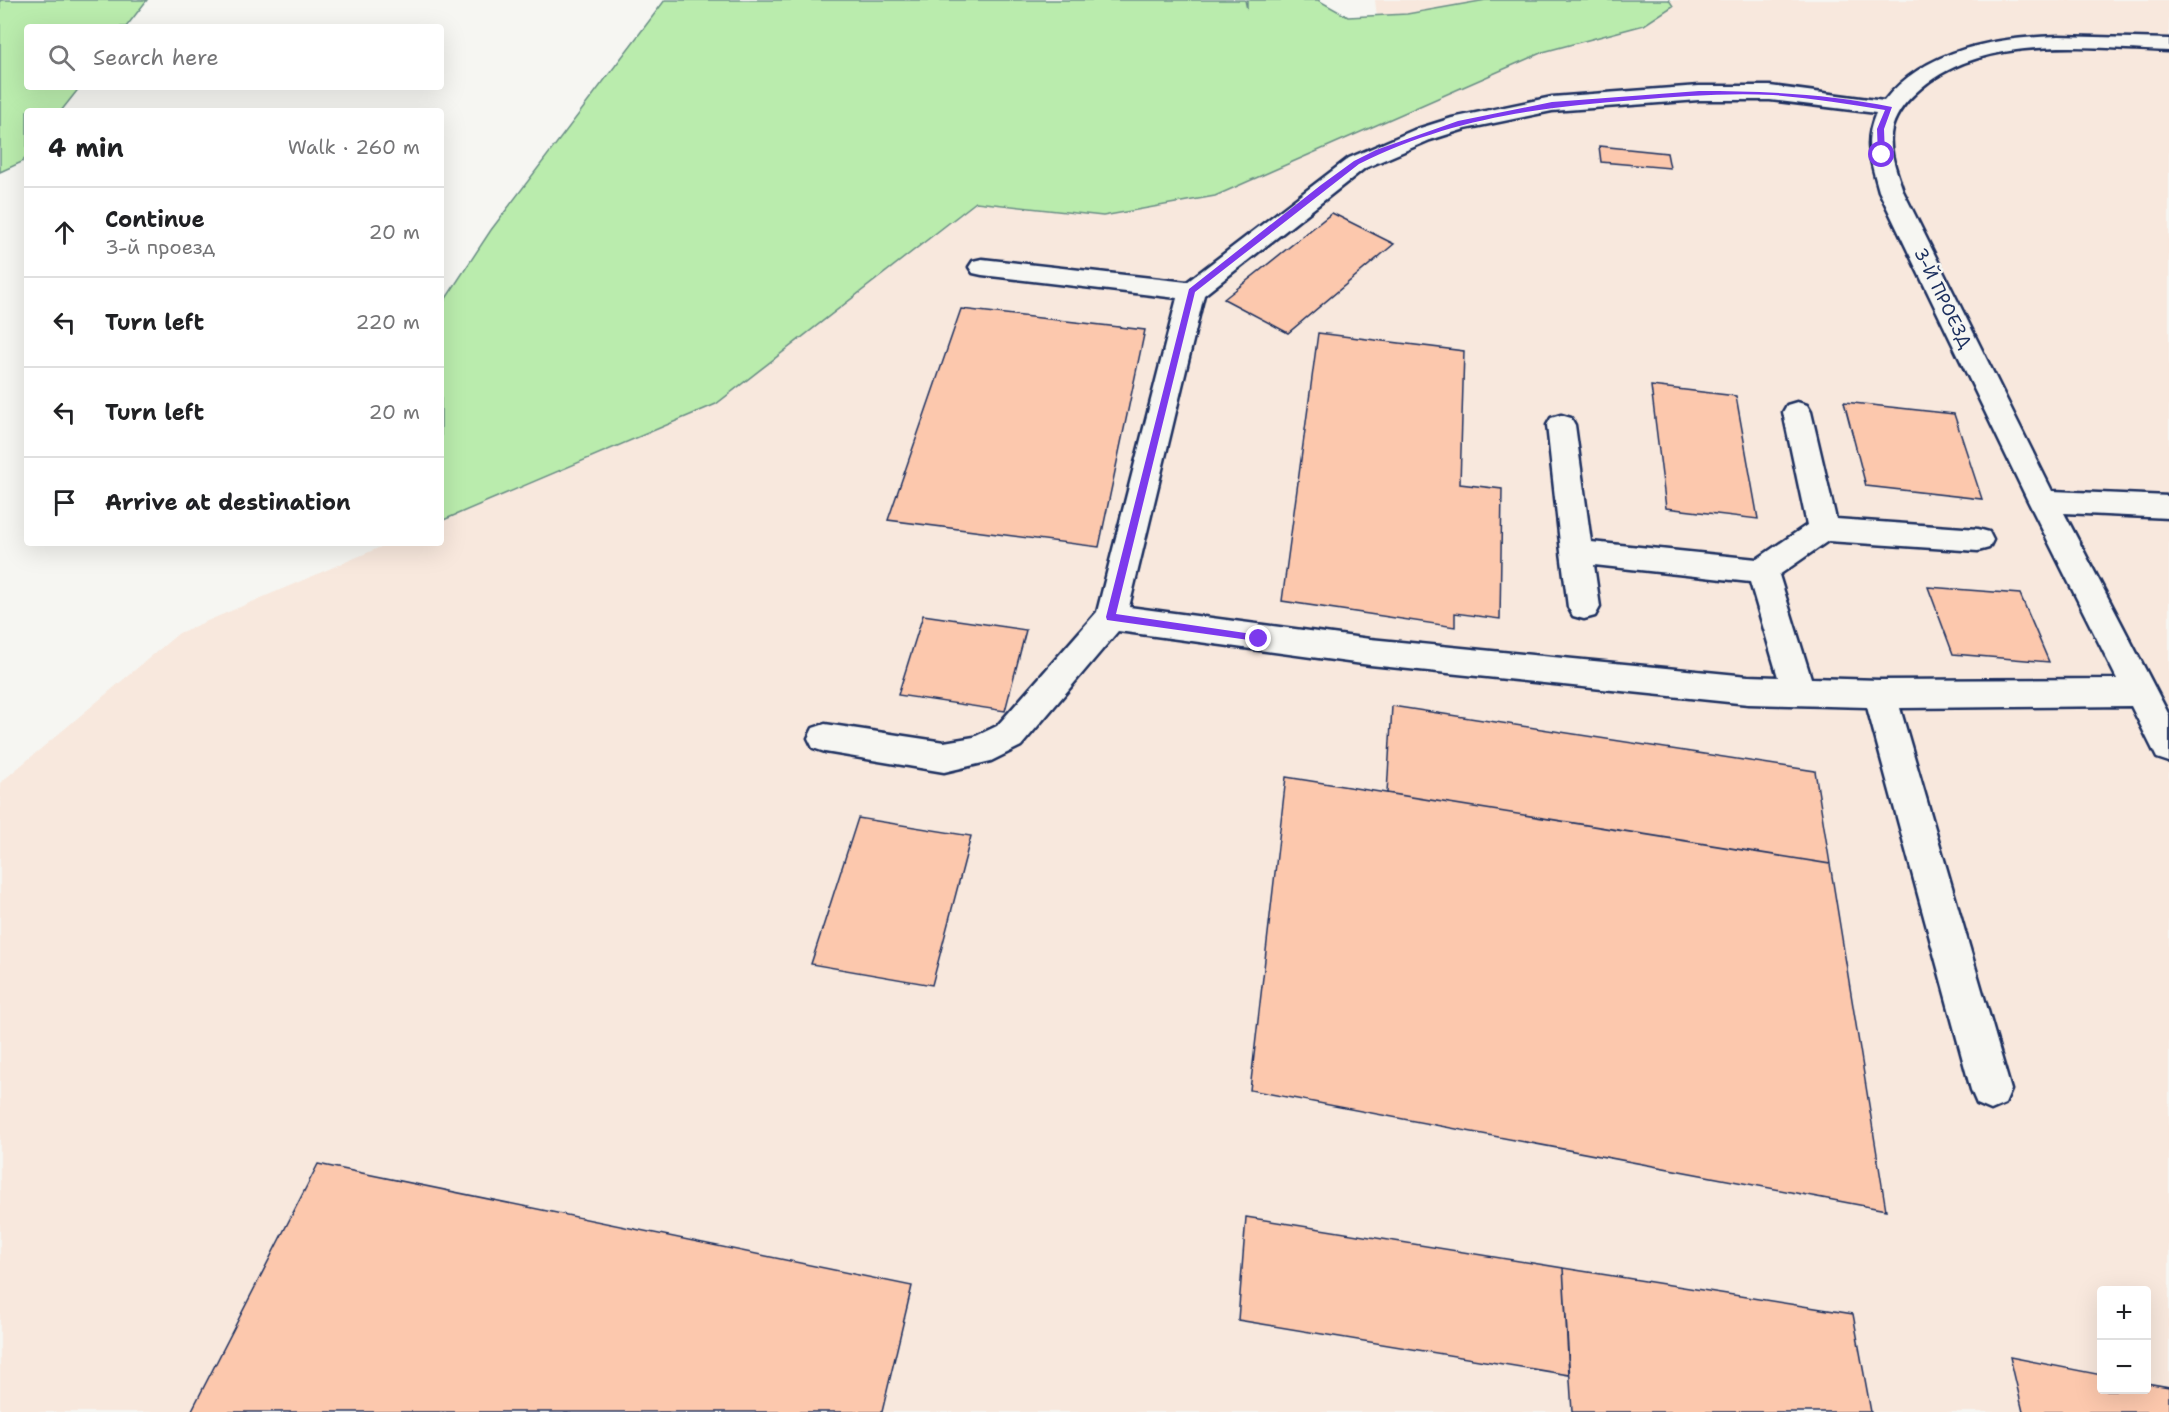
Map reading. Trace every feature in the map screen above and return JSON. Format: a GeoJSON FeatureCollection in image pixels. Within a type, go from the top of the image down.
{"type":"FeatureCollection","features":[{"type":"Feature","properties":{"kind":"street","name":"3-Й ПРОЕЗД"},"geometry":{"type":"LineString","coordinates":[[2169,45],[2084,42],[2020,44],[1973,54],[1934,69],[1906,87],[1889,108],[1881,129],[1882,155],[1891,191],[2043,501],[2169,748]]}},
{"type":"Feature","properties":{"kind":"street"},"geometry":{"type":"LineString","coordinates":[[825,738],[944,758],[979,751],[1009,736],[1111,617],[1192,291],[1357,163],[1422,135],[1460,123],[1552,104],[1699,93],[1770,93],[1889,108]]}},
{"type":"Feature","properties":{"kind":"street"},"geometry":{"type":"LineString","coordinates":[[982,267],[1192,291]]}},
{"type":"Feature","properties":{"kind":"street"},"geometry":{"type":"LineString","coordinates":[[1797,412],[1823,529]]}},
{"type":"Feature","properties":{"kind":"street"},"geometry":{"type":"LineString","coordinates":[[1561,424],[1584,607]]}},
{"type":"Feature","properties":{"kind":"street"},"geometry":{"type":"LineString","coordinates":[[2043,501],[2169,507]]}},
{"type":"Feature","properties":{"kind":"street"},"geometry":{"type":"LineString","coordinates":[[1576,552],[1762,571],[1823,529],[1978,540]]}},
{"type":"Feature","properties":{"kind":"street"},"geometry":{"type":"LineString","coordinates":[[1762,571],[1799,692]]}},
{"type":"Feature","properties":{"kind":"street"},"geometry":{"type":"LineString","coordinates":[[1111,617],[1259,639],[1370,652],[1748,690],[1880,694],[2140,692]]}},
{"type":"Feature","properties":{"kind":"street"},"geometry":{"type":"LineString","coordinates":[[1880,694],[1991,1090]]}},
{"type":"Feature","properties":{"kind":"shaded area"},"geometry":{"type":"Polygon","coordinates":[[[1375,0],[2169,0],[2169,1412],[0,1412],[0,783],[179,633],[383,546],[444,546],[444,520],[716,404],[1022,167],[1389,118],[1375,0]]]}},
{"type":"Feature","properties":{"kind":"green space"},"geometry":{"type":"Polygon","coordinates":[[[0,0],[147,0],[128,24],[24,24],[24,90],[78,90],[63,108],[24,108],[24,160],[0,172],[0,0]]]}},
{"type":"Feature","properties":{"kind":"green space"},"geometry":{"type":"Polygon","coordinates":[[[665,0],[1245,0],[1247,9],[1247,0],[1318,0],[1348,17],[1407,14],[1486,0],[1669,0],[1673,6],[1644,25],[1543,52],[1215,196],[1103,216],[976,202],[716,404],[444,520],[444,301],[491,230],[665,0]]]}},
{"type":"Feature","properties":{"kind":"building"},"geometry":{"type":"Polygon","coordinates":[[[1599,146],[1667,153],[1670,168],[1601,162],[1599,146]]]}},
{"type":"Feature","properties":{"kind":"building"},"geometry":{"type":"Polygon","coordinates":[[[1332,213],[1394,244],[1288,333],[1224,299],[1332,213]]]}},
{"type":"Feature","properties":{"kind":"building"},"geometry":{"type":"Polygon","coordinates":[[[961,309],[1145,330],[1099,547],[888,520],[961,309]]]}},
{"type":"Feature","properties":{"kind":"building"},"geometry":{"type":"Polygon","coordinates":[[[1318,333],[1464,351],[1460,484],[1502,489],[1500,619],[1455,613],[1455,627],[1282,601],[1318,333]]]}},
{"type":"Feature","properties":{"kind":"building"},"geometry":{"type":"Polygon","coordinates":[[[1651,386],[1736,396],[1758,519],[1666,508],[1651,386]]]}},
{"type":"Feature","properties":{"kind":"building"},"geometry":{"type":"Polygon","coordinates":[[[1844,402],[1954,414],[1982,499],[1866,486],[1844,402]]]}},
{"type":"Feature","properties":{"kind":"building"},"geometry":{"type":"Polygon","coordinates":[[[1928,587],[2020,594],[2049,662],[1953,654],[1928,587]]]}},
{"type":"Feature","properties":{"kind":"building"},"geometry":{"type":"Polygon","coordinates":[[[923,615],[1026,630],[1005,711],[898,695],[923,615]]]}},
{"type":"Feature","properties":{"kind":"building"},"geometry":{"type":"Polygon","coordinates":[[[1392,706],[1815,771],[1830,864],[1387,793],[1392,706]]]}},
{"type":"Feature","properties":{"kind":"building"},"geometry":{"type":"Polygon","coordinates":[[[1286,777],[1830,864],[1886,1210],[1250,1090],[1286,777]]]}},
{"type":"Feature","properties":{"kind":"building"},"geometry":{"type":"Polygon","coordinates":[[[858,818],[971,836],[932,985],[811,964],[858,818]]]}},
{"type":"Feature","properties":{"kind":"building"},"geometry":{"type":"Polygon","coordinates":[[[318,1164],[912,1286],[882,1412],[191,1412],[318,1164]]]}},
{"type":"Feature","properties":{"kind":"building"},"geometry":{"type":"Polygon","coordinates":[[[1246,1217],[1563,1268],[1569,1375],[1238,1320],[1246,1217]]]}},
{"type":"Feature","properties":{"kind":"building"},"geometry":{"type":"Polygon","coordinates":[[[1563,1268],[1853,1314],[1871,1412],[1572,1412],[1563,1268]]]}},
{"type":"Feature","properties":{"kind":"building"},"geometry":{"type":"Polygon","coordinates":[[[2010,1357],[2097,1374],[2097,1394],[2151,1394],[2151,1384],[2169,1387],[2169,1412],[2023,1412],[2010,1357]]]}},
{"type":"Feature","properties":{"kind":"route"},"geometry":{"type":"LineString","coordinates":[[1259,639],[1111,617],[1192,291],[1323,187],[1357,163],[1379,152],[1460,123],[1552,104],[1623,97],[1699,93],[1770,93],[1889,108],[1881,129],[1882,155]]}}]}
